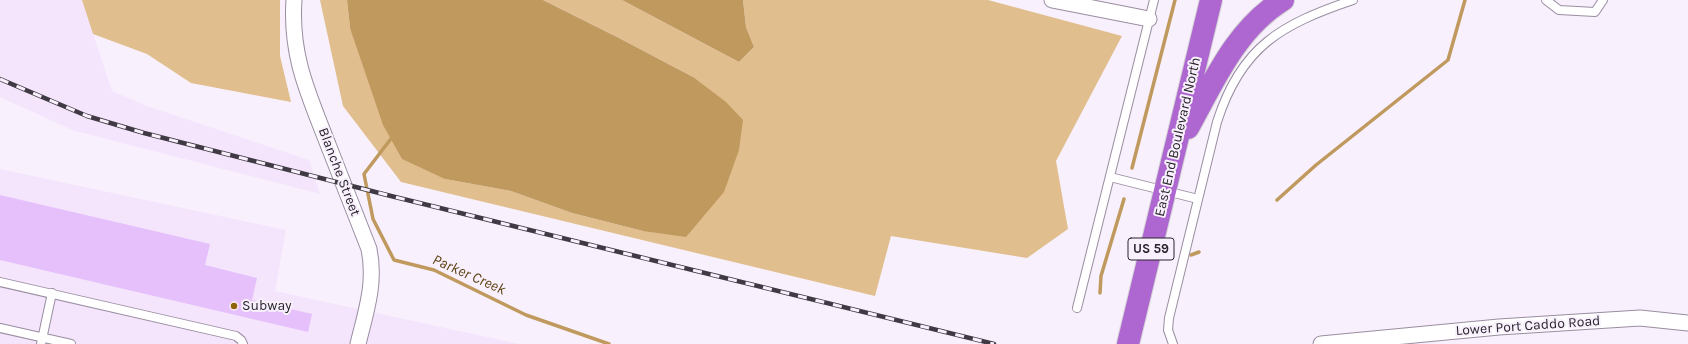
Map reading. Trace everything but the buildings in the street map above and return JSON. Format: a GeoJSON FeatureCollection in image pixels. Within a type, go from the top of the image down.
{"type":"FeatureCollection","features":[{"type":"Feature","properties":{"kind":"highway","name":"East End Boulevard North"},"geometry":{"type":"LineString","coordinates":[[1128,344],[1211,0]]}},
{"type":"Feature","properties":{"kind":"highway"},"geometry":{"type":"LineString","coordinates":[[1174,153],[1235,45],[1256,21],[1283,0]]}},
{"type":"Feature","properties":{"kind":"street","name":"Blanche Street"},"geometry":{"type":"LineString","coordinates":[[294,0],[294,36],[301,75],[369,249],[372,286],[358,344]]}},
{"type":"Feature","properties":{"kind":"street"},"geometry":{"type":"LineString","coordinates":[[1052,0],[1107,9],[1149,19]]}},
{"type":"Feature","properties":{"kind":"street","name":"Lower Port Caddo Road"},"geometry":{"type":"LineString","coordinates":[[1321,344],[1500,327],[1632,318],[1688,323]]}},
{"type":"Feature","properties":{"kind":"lane"},"geometry":{"type":"LineString","coordinates":[[1077,308],[1154,0]]}},
{"type":"Feature","properties":{"kind":"lane"},"geometry":{"type":"LineString","coordinates":[[1173,344],[1168,330],[1169,318],[1222,106],[1234,79],[1245,65],[1272,37],[1287,27],[1306,17],[1353,0]]}},
{"type":"Feature","properties":{"kind":"lane"},"geometry":{"type":"LineString","coordinates":[[1546,0],[1559,10],[1595,12],[1603,0]]}},
{"type":"Feature","properties":{"kind":"lane"},"geometry":{"type":"LineString","coordinates":[[1110,177],[1198,198]]}},
{"type":"Feature","properties":{"kind":"lane"},"geometry":{"type":"LineString","coordinates":[[0,282],[236,336],[242,340],[243,344]]}},
{"type":"Feature","properties":{"kind":"lane"},"geometry":{"type":"LineString","coordinates":[[41,341],[52,293]]}},
{"type":"Feature","properties":{"kind":"lane"},"geometry":{"type":"LineString","coordinates":[[0,328],[41,341],[71,344]]}},
{"type":"Feature","properties":{"kind":"shaded area"},"geometry":{"type":"Polygon","coordinates":[[[0,0],[82,0],[112,91],[147,106],[309,160],[320,194],[72,130],[0,97],[0,0]]]}},
{"type":"Feature","properties":{"kind":"shaded area"},"geometry":{"type":"Polygon","coordinates":[[[82,0],[280,0],[280,56],[291,102],[191,83],[147,54],[93,34],[82,0]]]}},
{"type":"Feature","properties":{"kind":"shaded area"},"geometry":{"type":"Polygon","coordinates":[[[320,0],[347,0],[350,28],[445,179],[511,191],[572,213],[643,231],[693,77],[543,0],[622,0],[739,62],[754,47],[746,27],[743,0],[988,0],[1122,36],[1056,161],[1068,229],[1027,258],[891,236],[875,296],[401,182],[343,106],[320,0]]]}},
{"type":"Feature","properties":{"kind":"shaded area"},"geometry":{"type":"Polygon","coordinates":[[[347,0],[543,0],[619,38],[693,77],[726,102],[743,120],[739,150],[724,192],[686,237],[643,231],[572,213],[511,191],[445,179],[402,159],[383,125],[350,28],[347,0]]]}},
{"type":"Feature","properties":{"kind":"shaded area"},"geometry":{"type":"Polygon","coordinates":[[[622,0],[743,0],[746,27],[754,47],[739,62],[622,0]]]}},
{"type":"Feature","properties":{"kind":"shaded area"},"geometry":{"type":"Polygon","coordinates":[[[0,169],[286,230],[275,291],[519,344],[0,344],[0,169]]]}},
{"type":"Feature","properties":{"kind":"waterway"},"geometry":{"type":"LineString","coordinates":[[1132,168],[1175,0]]}},
{"type":"Feature","properties":{"kind":"waterway"},"geometry":{"type":"LineString","coordinates":[[1277,200],[1316,165],[1448,60],[1465,0]]}},
{"type":"Feature","properties":{"kind":"waterway","name":"Parker Creek"},"geometry":{"type":"LineString","coordinates":[[393,136],[364,174],[373,219],[394,260],[434,270],[526,315],[609,344]]}},
{"type":"Feature","properties":{"kind":"waterway"},"geometry":{"type":"LineString","coordinates":[[1100,293],[1101,276],[1124,199]]}},
{"type":"Feature","properties":{"kind":"waterway"},"geometry":{"type":"LineString","coordinates":[[1191,255],[1199,252]]}},
{"type":"Feature","properties":{"kind":"railway"},"geometry":{"type":"LineString","coordinates":[[0,79],[87,116],[144,133],[391,196],[994,344]]}},
{"type":"Feature","properties":{"kind":"place","name":"Subway"},"geometry":{"type":"Point","coordinates":[234,306]}}]}
